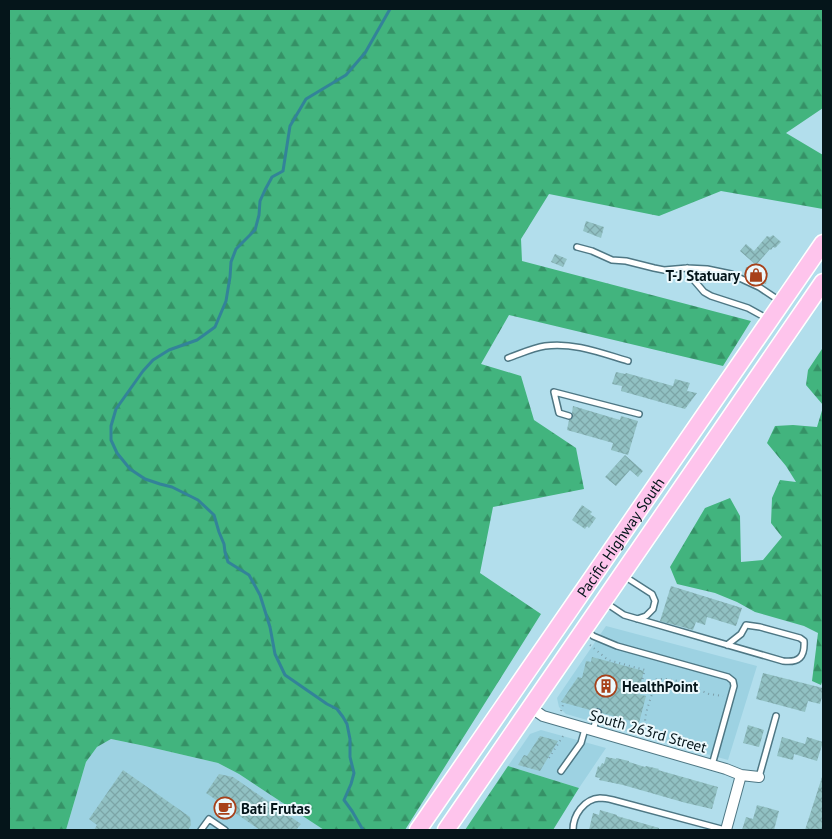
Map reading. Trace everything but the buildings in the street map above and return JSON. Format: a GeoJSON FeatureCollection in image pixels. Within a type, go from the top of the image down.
{"type":"FeatureCollection","features":[{"type":"Feature","properties":{"kind":"main road","name":"Pacific Highway South"},"geometry":{"type":"LineString","coordinates":[[418,830],[823,243]]}},
{"type":"Feature","properties":{"kind":"main road","name":"Pacific Highway South"},"geometry":{"type":"LineString","coordinates":[[446,830],[530,707],[586,636],[604,601],[823,282]]}},
{"type":"Feature","properties":{"kind":"main road"},"geometry":{"type":"LineString","coordinates":[[586,636],[581,614],[593,596],[606,558]]}},
{"type":"Feature","properties":{"kind":"main road"},"geometry":{"type":"LineString","coordinates":[[543,689],[557,649],[564,639],[563,620]]}},
{"type":"Feature","properties":{"kind":"street","name":"South 263rd Street"},"geometry":{"type":"LineString","coordinates":[[530,707],[543,716],[741,775],[759,777]]}},
{"type":"Feature","properties":{"kind":"street"},"geometry":{"type":"LineString","coordinates":[[726,830],[741,775]]}},
{"type":"Feature","properties":{"kind":"lane"},"geometry":{"type":"LineString","coordinates":[[577,246],[612,260],[626,261],[664,270],[707,269],[731,274],[759,287],[783,302]]}},
{"type":"Feature","properties":{"kind":"lane"},"geometry":{"type":"LineString","coordinates":[[687,268],[692,278],[704,292],[748,308],[770,320]]}},
{"type":"Feature","properties":{"kind":"lane"},"geometry":{"type":"LineString","coordinates":[[508,358],[544,346],[566,345],[628,361]]}},
{"type":"Feature","properties":{"kind":"lane"},"geometry":{"type":"LineString","coordinates":[[569,416],[559,413],[554,392],[639,414]]}},
{"type":"Feature","properties":{"kind":"lane"},"geometry":{"type":"LineString","coordinates":[[622,575],[652,594],[655,601],[653,609],[646,616],[636,619]]}},
{"type":"Feature","properties":{"kind":"lane"},"geometry":{"type":"LineString","coordinates":[[604,601],[624,615],[636,619],[727,645],[787,662],[800,659],[804,641],[800,638],[746,625],[741,634],[727,645]]}},
{"type":"Feature","properties":{"kind":"lane"},"geometry":{"type":"LineString","coordinates":[[586,636],[593,636],[617,646],[728,677],[733,681],[734,686],[712,765]]}},
{"type":"Feature","properties":{"kind":"lane"},"geometry":{"type":"LineString","coordinates":[[561,771],[581,743],[598,712]]}},
{"type":"Feature","properties":{"kind":"lane"},"geometry":{"type":"LineString","coordinates":[[759,777],[776,716]]}},
{"type":"Feature","properties":{"kind":"lane"},"geometry":{"type":"LineString","coordinates":[[573,830],[577,814],[582,807],[590,801],[600,798],[726,830]]}},
{"type":"Feature","properties":{"kind":"lane"},"geometry":{"type":"LineString","coordinates":[[201,830],[209,819],[225,830]]}},
{"type":"Feature","properties":{"kind":"path"},"geometry":{"type":"LineString","coordinates":[[586,636],[608,660],[645,670],[642,685]]}},
{"type":"Feature","properties":{"kind":"path"},"geometry":{"type":"LineString","coordinates":[[642,685],[657,678],[666,679],[678,681],[709,694],[731,698]]}},
{"type":"Feature","properties":{"kind":"path"},"geometry":{"type":"LineString","coordinates":[[642,685],[654,688],[645,717],[645,725],[648,732],[662,739]]}},
{"type":"Feature","properties":{"kind":"path"},"geometry":{"type":"LineString","coordinates":[[561,714],[564,702]]}},
{"type":"Feature","properties":{"kind":"path"},"geometry":{"type":"LineString","coordinates":[[549,758],[565,733]]}},
{"type":"Feature","properties":{"kind":"shaded area"},"geometry":{"type":"Polygon","coordinates":[[[606,626],[757,666],[728,760],[566,714],[559,707],[557,698],[606,626]]]}},
{"type":"Feature","properties":{"kind":"shaded area"},"geometry":{"type":"Polygon","coordinates":[[[541,730],[606,748],[579,788],[508,766],[530,734],[541,730]]]}},
{"type":"Feature","properties":{"kind":"shaded area"},"geometry":{"type":"Polygon","coordinates":[[[111,739],[218,763],[239,774],[324,830],[66,830],[86,762],[97,747],[111,739]]]}},
{"type":"Feature","properties":{"kind":"green space"},"geometry":{"type":"Polygon","coordinates":[[[9,9],[823,9],[823,108],[786,133],[823,155],[823,209],[721,191],[659,216],[549,194],[521,239],[522,261],[751,321],[723,366],[509,315],[481,364],[521,376],[534,420],[576,448],[584,489],[493,507],[480,573],[541,614],[405,830],[324,830],[239,774],[218,763],[111,739],[97,747],[86,762],[66,830],[9,830],[9,9]]]}},
{"type":"Feature","properties":{"kind":"green space"},"geometry":{"type":"Polygon","coordinates":[[[822,349],[823,405],[806,385],[808,370],[822,349]]]}},
{"type":"Feature","properties":{"kind":"green space"},"geometry":{"type":"Polygon","coordinates":[[[823,407],[823,679],[821,685],[812,681],[818,633],[804,626],[755,612],[715,593],[677,584],[670,567],[705,508],[730,498],[740,516],[741,562],[763,560],[782,537],[771,523],[772,498],[780,480],[796,482],[786,466],[767,443],[775,426],[817,427],[823,407]]]}},
{"type":"Feature","properties":{"kind":"green space"},"geometry":{"type":"Polygon","coordinates":[[[508,766],[579,788],[553,830],[465,830],[508,766]]]}},
{"type":"Feature","properties":{"kind":"waterway"},"geometry":{"type":"LineString","coordinates":[[363,830],[344,800],[354,773],[350,757],[350,739],[347,724],[343,717],[337,709],[285,675],[275,654],[270,627],[260,595],[249,575],[228,562],[214,515],[198,500],[172,487],[145,479],[130,469],[117,453],[111,440],[111,426],[116,409],[153,360],[169,350],[197,340],[215,327],[226,301],[231,262],[236,249],[255,230],[260,201],[265,190],[272,177],[283,171],[290,126],[306,99],[346,75],[365,53],[390,9]]}},
{"type":"Feature","properties":{"kind":"place","name":"T-J Statuary"},"geometry":{"type":"Point","coordinates":[756,275]}},
{"type":"Feature","properties":{"kind":"place","name":"HealthPoint"},"geometry":{"type":"Point","coordinates":[606,686]}},
{"type":"Feature","properties":{"kind":"place","name":"Bati Frutas"},"geometry":{"type":"Point","coordinates":[225,808]}}]}
